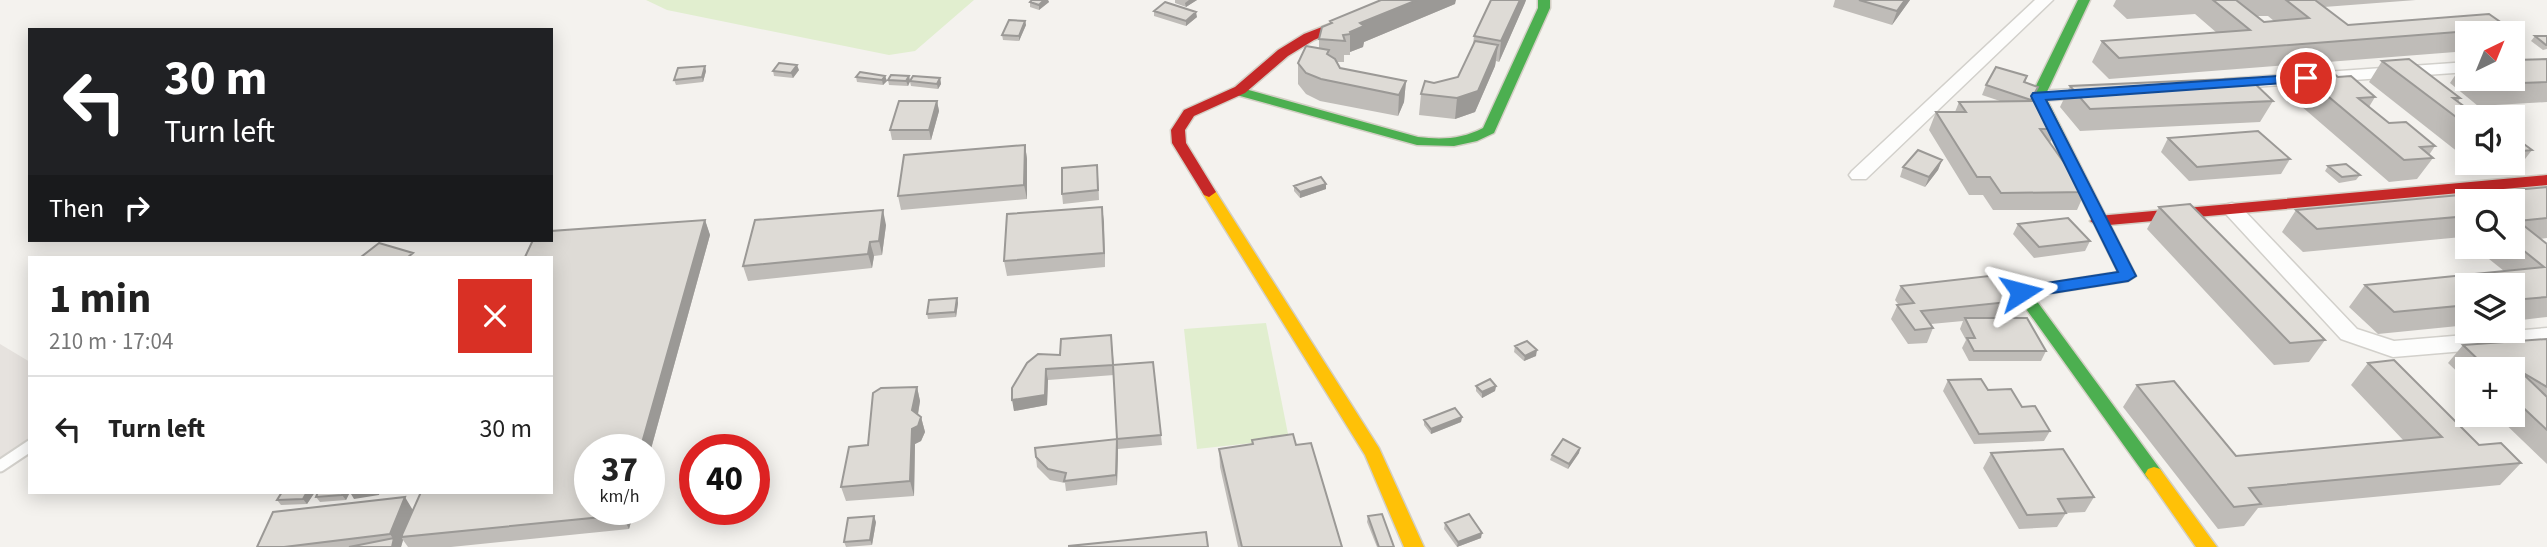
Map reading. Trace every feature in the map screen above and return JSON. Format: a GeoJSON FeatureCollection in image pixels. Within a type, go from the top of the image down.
{"type":"FeatureCollection","features":[{"type":"Feature","properties":{"kind":"street"},"geometry":{"type":"LineString","coordinates":[[1402,0],[1298,43],[1238,91],[1196,108],[1180,122],[1176,132],[1178,143],[1373,453],[1414,547]]}},
{"type":"Feature","properties":{"kind":"street"},"geometry":{"type":"LineString","coordinates":[[1238,91],[1417,141],[1438,144],[1476,139],[1489,130],[1544,8],[1544,0]]}},
{"type":"Feature","properties":{"kind":"street"},"geometry":{"type":"LineString","coordinates":[[2020,0],[2042,3]]}},
{"type":"Feature","properties":{"kind":"street"},"geometry":{"type":"LineString","coordinates":[[2038,96],[2084,0]]}},
{"type":"Feature","properties":{"kind":"street"},"geometry":{"type":"LineString","coordinates":[[1859,175],[2042,3]]}},
{"type":"Feature","properties":{"kind":"street"},"geometry":{"type":"LineString","coordinates":[[2204,85],[2455,68]]}},
{"type":"Feature","properties":{"kind":"street"},"geometry":{"type":"LineString","coordinates":[[2038,96],[2107,92]]}},
{"type":"Feature","properties":{"kind":"street"},"geometry":{"type":"LineString","coordinates":[[2038,96],[2098,221],[2128,276],[2021,292],[2207,547]]}},
{"type":"Feature","properties":{"kind":"street"},"geometry":{"type":"LineString","coordinates":[[2098,221],[2547,180]]}},
{"type":"Feature","properties":{"kind":"street"},"geometry":{"type":"LineString","coordinates":[[2232,209],[2349,334],[2373,344],[2393,349],[2547,336]]}},
{"type":"Feature","properties":{"kind":"lane"},"geometry":{"type":"LineString","coordinates":[[0,466],[28,447]]}},
{"type":"Feature","properties":{"kind":"shaded area"},"geometry":{"type":"Polygon","coordinates":[[[0,344],[28,361],[28,449],[0,467],[0,344]]]}},
{"type":"Feature","properties":{"kind":"green space"},"geometry":{"type":"Polygon","coordinates":[[[646,0],[974,0],[915,51],[889,55],[667,10],[646,0]]]}},
{"type":"Feature","properties":{"kind":"green space"},"geometry":{"type":"Polygon","coordinates":[[[1266,323],[1289,439],[1197,449],[1184,329],[1266,323]]]}},
{"type":"Feature","properties":{"kind":"building"},"geometry":{"type":"Polygon","coordinates":[[[1044,0],[1039,5],[1030,2],[1044,0]]]}},
{"type":"Feature","properties":{"kind":"building"},"geometry":{"type":"Polygon","coordinates":[[[1381,0],[1417,0],[1360,23],[1364,26],[1350,32],[1351,34],[1343,35],[1345,41],[1319,39],[1322,27],[1332,23],[1330,21],[1381,0]]]}},
{"type":"Feature","properties":{"kind":"building"},"geometry":{"type":"Polygon","coordinates":[[[1491,0],[1520,0],[1501,41],[1474,36],[1491,0]]]}},
{"type":"Feature","properties":{"kind":"building"},"geometry":{"type":"Polygon","coordinates":[[[1859,0],[1905,0],[1897,11],[1859,0]]]}},
{"type":"Feature","properties":{"kind":"building"},"geometry":{"type":"Polygon","coordinates":[[[2213,0],[2236,0],[2264,22],[2309,18],[2286,0],[2315,0],[2348,25],[2489,14],[2499,21],[2455,21],[2455,32],[2119,58],[2102,41],[2250,30],[2213,0]]]}},
{"type":"Feature","properties":{"kind":"building"},"geometry":{"type":"Polygon","coordinates":[[[1165,2],[1196,12],[1186,21],[1154,11],[1165,2]]]}},
{"type":"Feature","properties":{"kind":"building"},"geometry":{"type":"Polygon","coordinates":[[[1009,20],[1025,21],[1019,36],[1002,35],[1009,20]]]}},
{"type":"Feature","properties":{"kind":"building"},"geometry":{"type":"Polygon","coordinates":[[[2535,36],[2547,36],[2547,45],[2546,45],[2535,36]]]}},
{"type":"Feature","properties":{"kind":"building"},"geometry":{"type":"Polygon","coordinates":[[[1475,41],[1498,45],[1478,91],[1457,98],[1421,94],[1425,81],[1434,83],[1458,77],[1475,41]]]}},
{"type":"Feature","properties":{"kind":"building"},"geometry":{"type":"Polygon","coordinates":[[[1306,46],[1329,50],[1327,54],[1335,59],[1340,68],[1406,81],[1399,95],[1321,79],[1306,73],[1298,63],[1306,46]]]}},
{"type":"Feature","properties":{"kind":"building"},"geometry":{"type":"Polygon","coordinates":[[[2409,59],[2460,98],[2453,98],[2462,105],[2455,105],[2455,116],[2382,61],[2409,59]]]}},
{"type":"Feature","properties":{"kind":"building"},"geometry":{"type":"Polygon","coordinates":[[[2547,59],[2547,82],[2525,83],[2525,60],[2547,59]]]}},
{"type":"Feature","properties":{"kind":"building"},"geometry":{"type":"Polygon","coordinates":[[[779,63],[797,65],[791,73],[773,71],[779,63]]]}},
{"type":"Feature","properties":{"kind":"building"},"geometry":{"type":"Polygon","coordinates":[[[2322,64],[2338,77],[2351,76],[2375,97],[2358,98],[2389,123],[2406,122],[2435,146],[2420,147],[2433,158],[2404,160],[2292,66],[2322,64]]]}},
{"type":"Feature","properties":{"kind":"building"},"geometry":{"type":"Polygon","coordinates":[[[705,66],[702,77],[674,80],[678,68],[705,66]]]}},
{"type":"Feature","properties":{"kind":"building"},"geometry":{"type":"Polygon","coordinates":[[[1996,67],[2027,76],[2024,82],[2038,87],[2031,100],[1986,85],[1996,67]]]}},
{"type":"Feature","properties":{"kind":"building"},"geometry":{"type":"Polygon","coordinates":[[[860,72],[885,76],[882,80],[856,77],[860,72]]]}},
{"type":"Feature","properties":{"kind":"building"},"geometry":{"type":"Polygon","coordinates":[[[891,75],[909,76],[906,81],[888,80],[891,75]]]}},
{"type":"Feature","properties":{"kind":"building"},"geometry":{"type":"Polygon","coordinates":[[[913,76],[940,78],[937,84],[910,81],[913,76]]]}},
{"type":"Feature","properties":{"kind":"building"},"geometry":{"type":"Polygon","coordinates":[[[2249,78],[2273,101],[2090,109],[2070,86],[2249,78]]]}},
{"type":"Feature","properties":{"kind":"building"},"geometry":{"type":"Polygon","coordinates":[[[899,101],[937,101],[929,130],[890,130],[899,101]]]}},
{"type":"Feature","properties":{"kind":"building"},"geometry":{"type":"Polygon","coordinates":[[[2035,101],[2056,129],[2040,129],[2085,192],[2001,193],[1990,177],[1977,177],[1936,112],[1966,112],[1959,102],[2035,101]]]}},
{"type":"Feature","properties":{"kind":"building"},"geometry":{"type":"Polygon","coordinates":[[[2258,131],[2290,159],[2197,167],[2168,138],[2258,131]]]}},
{"type":"Feature","properties":{"kind":"building"},"geometry":{"type":"Polygon","coordinates":[[[1025,145],[1024,185],[898,196],[904,155],[1025,145]]]}},
{"type":"Feature","properties":{"kind":"building"},"geometry":{"type":"Polygon","coordinates":[[[1918,150],[1942,160],[1929,177],[1903,167],[1918,150]]]}},
{"type":"Feature","properties":{"kind":"building"},"geometry":{"type":"Polygon","coordinates":[[[2346,164],[2360,175],[2342,177],[2328,166],[2346,164]]]}},
{"type":"Feature","properties":{"kind":"building"},"geometry":{"type":"Polygon","coordinates":[[[1097,165],[1098,190],[1062,194],[1062,168],[1097,165]]]}},
{"type":"Feature","properties":{"kind":"building"},"geometry":{"type":"Polygon","coordinates":[[[1321,177],[1326,184],[1300,192],[1294,186],[1321,177]]]}},
{"type":"Feature","properties":{"kind":"building"},"geometry":{"type":"Polygon","coordinates":[[[2547,187],[2547,218],[2525,220],[2525,189],[2547,187]]]}},
{"type":"Feature","properties":{"kind":"building"},"geometry":{"type":"Polygon","coordinates":[[[2455,195],[2455,217],[2317,229],[2296,210],[2455,195]]]}},
{"type":"Feature","properties":{"kind":"building"},"geometry":{"type":"Polygon","coordinates":[[[2190,204],[2325,340],[2290,343],[2159,207],[2190,204]]]}},
{"type":"Feature","properties":{"kind":"building"},"geometry":{"type":"Polygon","coordinates":[[[1102,207],[1104,253],[1004,261],[1007,214],[1102,207]]]}},
{"type":"Feature","properties":{"kind":"building"},"geometry":{"type":"Polygon","coordinates":[[[883,210],[879,241],[870,242],[868,254],[743,266],[755,220],[883,210]]]}},
{"type":"Feature","properties":{"kind":"building"},"geometry":{"type":"Polygon","coordinates":[[[2068,218],[2090,241],[2039,247],[2018,224],[2068,218]]]}},
{"type":"Feature","properties":{"kind":"building"},"geometry":{"type":"Polygon","coordinates":[[[705,220],[645,434],[574,434],[574,520],[401,537],[420,494],[553,494],[553,256],[525,256],[532,242],[553,242],[553,231],[705,220]]]}},
{"type":"Feature","properties":{"kind":"building"},"geometry":{"type":"Polygon","coordinates":[[[2525,227],[2547,244],[2547,297],[2525,299],[2525,273],[2484,273],[2544,267],[2525,252],[2525,227]]]}},
{"type":"Feature","properties":{"kind":"building"},"geometry":{"type":"Polygon","coordinates":[[[379,243],[413,253],[409,256],[362,256],[379,243]]]}},
{"type":"Feature","properties":{"kind":"building"},"geometry":{"type":"Polygon","coordinates":[[[1998,275],[2018,301],[1921,311],[1933,328],[1915,330],[1897,305],[1914,303],[1901,286],[1998,275]]]}},
{"type":"Feature","properties":{"kind":"building"},"geometry":{"type":"Polygon","coordinates":[[[2455,276],[2455,306],[2394,312],[2365,285],[2455,276]]]}},
{"type":"Feature","properties":{"kind":"building"},"geometry":{"type":"Polygon","coordinates":[[[957,298],[955,312],[927,314],[929,300],[957,298]]]}},
{"type":"Feature","properties":{"kind":"building"},"geometry":{"type":"Polygon","coordinates":[[[1965,318],[2027,318],[2046,351],[1974,351],[1967,338],[1975,338],[1965,318]]]}},
{"type":"Feature","properties":{"kind":"building"},"geometry":{"type":"Polygon","coordinates":[[[1111,335],[1113,365],[1046,369],[1045,395],[1012,400],[1012,388],[1027,363],[1038,354],[1060,355],[1061,339],[1111,335]]]}},
{"type":"Feature","properties":{"kind":"building"},"geometry":{"type":"Polygon","coordinates":[[[2547,339],[2547,387],[2525,374],[2525,357],[2476,357],[2463,345],[2525,343],[2525,341],[2547,339]]]}},
{"type":"Feature","properties":{"kind":"building"},"geometry":{"type":"Polygon","coordinates":[[[1527,341],[1537,350],[1525,356],[1515,346],[1527,341]]]}},
{"type":"Feature","properties":{"kind":"building"},"geometry":{"type":"Polygon","coordinates":[[[2394,360],[2455,421],[2455,427],[2461,427],[2479,445],[2501,443],[2521,463],[2249,488],[2261,504],[2234,507],[2137,385],[2174,381],[2236,456],[2442,437],[2368,363],[2394,360]]]}},
{"type":"Feature","properties":{"kind":"building"},"geometry":{"type":"Polygon","coordinates":[[[1153,362],[1161,435],[1117,439],[1113,365],[1153,362]]]}},
{"type":"Feature","properties":{"kind":"building"},"geometry":{"type":"Polygon","coordinates":[[[2525,376],[2547,397],[2547,430],[2525,409],[2525,376]]]}},
{"type":"Feature","properties":{"kind":"building"},"geometry":{"type":"Polygon","coordinates":[[[1490,379],[1496,386],[1482,392],[1476,386],[1490,379]]]}},
{"type":"Feature","properties":{"kind":"building"},"geometry":{"type":"Polygon","coordinates":[[[1981,379],[1988,390],[2011,389],[2022,407],[2035,406],[2050,431],[1979,434],[1948,380],[1981,379]]]}},
{"type":"Feature","properties":{"kind":"building"},"geometry":{"type":"Polygon","coordinates":[[[917,387],[912,410],[921,417],[918,426],[912,429],[910,481],[841,487],[849,447],[868,445],[873,393],[881,388],[917,387]]]}},
{"type":"Feature","properties":{"kind":"building"},"geometry":{"type":"Polygon","coordinates":[[[1455,408],[1462,417],[1431,429],[1424,420],[1455,408]]]}},
{"type":"Feature","properties":{"kind":"building"},"geometry":{"type":"Polygon","coordinates":[[[1293,434],[1296,445],[1311,443],[1342,547],[1242,547],[1219,449],[1253,444],[1252,440],[1293,434]]]}},
{"type":"Feature","properties":{"kind":"building"},"geometry":{"type":"Polygon","coordinates":[[[1117,439],[1116,475],[1064,481],[1066,473],[1048,469],[1036,457],[1035,448],[1117,439]]]}},
{"type":"Feature","properties":{"kind":"building"},"geometry":{"type":"Polygon","coordinates":[[[1563,439],[1580,448],[1569,464],[1552,455],[1563,439]]]}},
{"type":"Feature","properties":{"kind":"building"},"geometry":{"type":"Polygon","coordinates":[[[2063,449],[2094,497],[2058,499],[2066,513],[2027,515],[1991,453],[2063,449]]]}},
{"type":"Feature","properties":{"kind":"building"},"geometry":{"type":"Polygon","coordinates":[[[281,494],[306,494],[303,499],[277,500],[281,494]]]}},
{"type":"Feature","properties":{"kind":"building"},"geometry":{"type":"Polygon","coordinates":[[[317,494],[342,494],[342,495],[316,497],[317,494]]]}},
{"type":"Feature","properties":{"kind":"building"},"geometry":{"type":"Polygon","coordinates":[[[405,497],[390,534],[284,547],[257,547],[273,512],[405,497]]]}},
{"type":"Feature","properties":{"kind":"building"},"geometry":{"type":"Polygon","coordinates":[[[1382,514],[1394,547],[1379,547],[1368,516],[1382,514]]]}},
{"type":"Feature","properties":{"kind":"building"},"geometry":{"type":"Polygon","coordinates":[[[1469,514],[1482,533],[1458,542],[1445,523],[1469,514]]]}},
{"type":"Feature","properties":{"kind":"building"},"geometry":{"type":"Polygon","coordinates":[[[874,516],[870,540],[844,542],[848,518],[874,516]]]}},
{"type":"Feature","properties":{"kind":"building"},"geometry":{"type":"Polygon","coordinates":[[[1206,532],[1208,547],[1069,547],[1069,546],[1206,532]]]}},
{"type":"Feature","properties":{"kind":"building"},"geometry":{"type":"Polygon","coordinates":[[[394,538],[392,547],[349,547],[394,538]]]}},
{"type":"Feature","properties":{"kind":"traffic: fast"},"geometry":{"type":"LineString","coordinates":[[1238,91],[1417,141],[1463,141],[1489,130],[1544,8],[1544,0]]}},
{"type":"Feature","properties":{"kind":"traffic: fast"},"geometry":{"type":"LineString","coordinates":[[2084,0],[2038,96],[2128,276],[2022,292],[2154,474]]}},
{"type":"Feature","properties":{"kind":"traffic: slow"},"geometry":{"type":"LineString","coordinates":[[1209,192],[1373,453],[1414,547]]}},
{"type":"Feature","properties":{"kind":"traffic: slow"},"geometry":{"type":"LineString","coordinates":[[2154,474],[2207,547]]}},
{"type":"Feature","properties":{"kind":"traffic: jam"},"geometry":{"type":"LineString","coordinates":[[1209,192],[1179,143],[1178,130],[1189,113],[1240,90],[1283,53],[1309,37],[1402,0]]}},
{"type":"Feature","properties":{"kind":"traffic: jam"},"geometry":{"type":"LineString","coordinates":[[2098,221],[2547,180]]}},
{"type":"Feature","properties":{"kind":"route"},"geometry":{"type":"LineString","coordinates":[[2021,292],[2128,276],[2098,221],[2038,96],[2306,78]]}}]}
